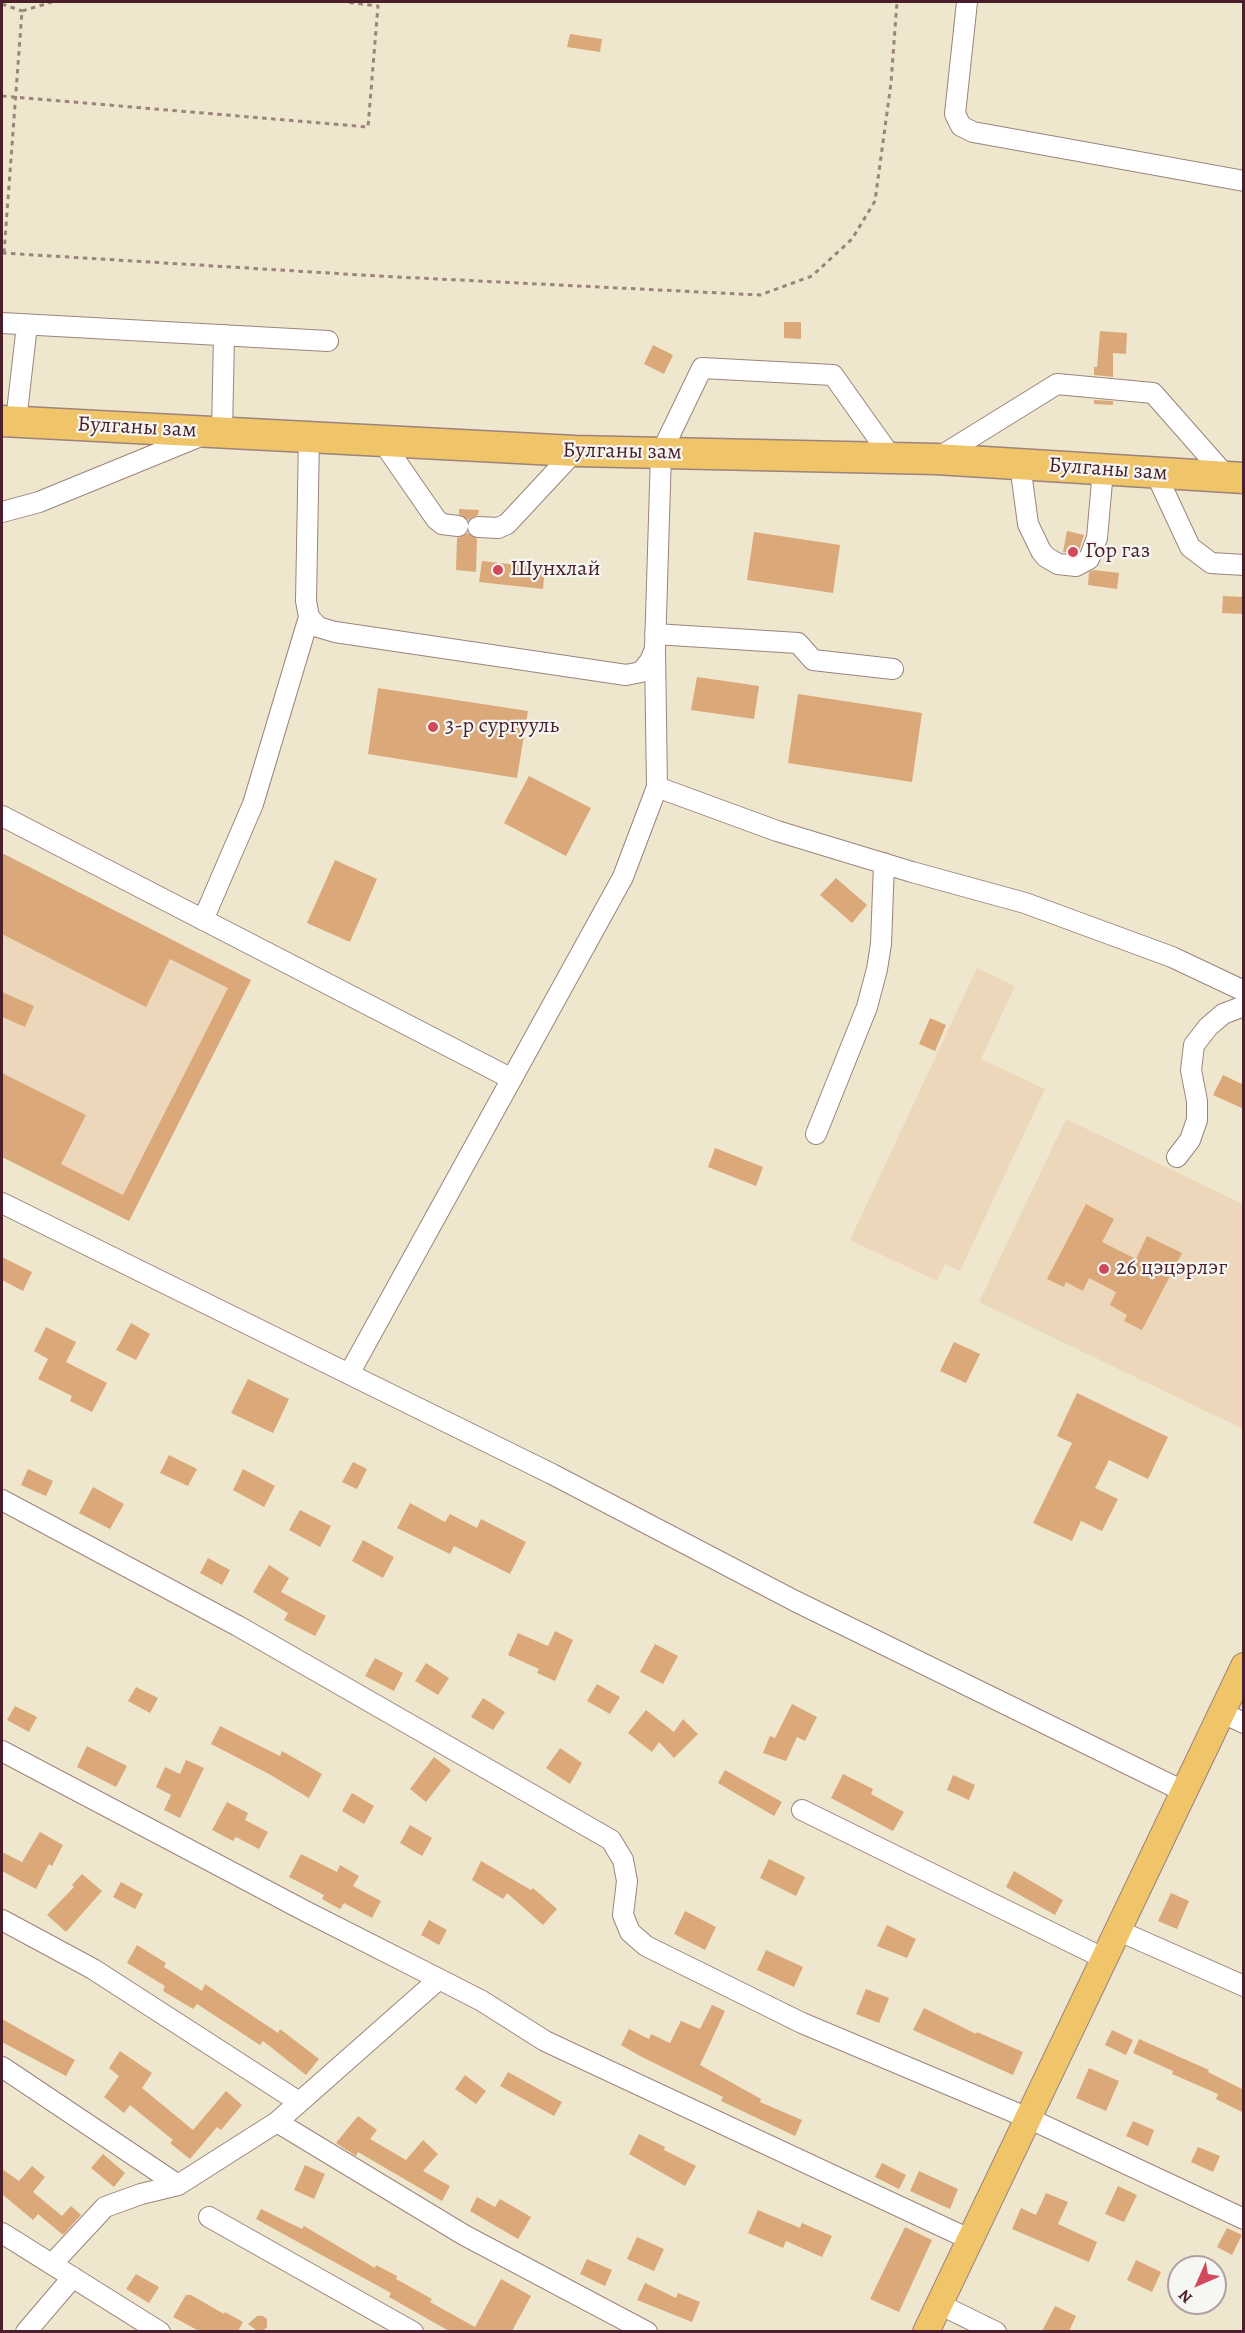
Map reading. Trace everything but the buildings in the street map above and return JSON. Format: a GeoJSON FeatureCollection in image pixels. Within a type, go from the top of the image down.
{"type":"FeatureCollection","features":[{"type":"Feature","properties":{"kind":"highway","name":"Булганы зам"},"geometry":{"type":"LineString","coordinates":[[9,421],[575,451],[936,459],[1235,477]]}},
{"type":"Feature","properties":{"kind":"main road"},"geometry":{"type":"LineString","coordinates":[[926,2331],[1102,1958],[1185,1792],[1232,1717],[1244,1666]]}},
{"type":"Feature","properties":{"kind":"street"},"geometry":{"type":"LineString","coordinates":[[967,2],[955,114],[961,126],[973,132],[1244,181]]}},
{"type":"Feature","properties":{"kind":"street"},"geometry":{"type":"LineString","coordinates":[[2,323],[328,341]]}},
{"type":"Feature","properties":{"kind":"street"},"geometry":{"type":"LineString","coordinates":[[9,421],[27,325]]}},
{"type":"Feature","properties":{"kind":"street"},"geometry":{"type":"LineString","coordinates":[[2,512],[39,502],[217,432],[224,335]]}},
{"type":"Feature","properties":{"kind":"street"},"geometry":{"type":"LineString","coordinates":[[349,1374],[623,877],[657,787],[655,641],[661,453],[702,368],[833,375],[892,458]]}},
{"type":"Feature","properties":{"kind":"street"},"geometry":{"type":"LineString","coordinates":[[936,459],[1057,384],[1153,393],[1235,477]]}},
{"type":"Feature","properties":{"kind":"street"},"geometry":{"type":"LineString","coordinates":[[203,920],[253,804],[309,617],[306,602],[309,437]]}},
{"type":"Feature","properties":{"kind":"street"},"geometry":{"type":"LineString","coordinates":[[382,441],[436,519],[442,524],[458,526]]}},
{"type":"Feature","properties":{"kind":"street"},"geometry":{"type":"LineString","coordinates":[[478,527],[498,528],[507,524],[575,451]]}},
{"type":"Feature","properties":{"kind":"street"},"geometry":{"type":"LineString","coordinates":[[1020,464],[1028,524],[1041,551],[1058,564],[1076,566],[1089,559],[1097,538],[1103,470]]}},
{"type":"Feature","properties":{"kind":"street"},"geometry":{"type":"LineString","coordinates":[[1156,474],[1190,547],[1210,563],[1244,565]]}},
{"type":"Feature","properties":{"kind":"street"},"geometry":{"type":"LineString","coordinates":[[309,617],[318,627],[330,631],[626,675],[640,672],[650,661],[655,641]]}},
{"type":"Feature","properties":{"kind":"street"},"geometry":{"type":"LineString","coordinates":[[655,641],[798,643],[813,660],[893,669]]}},
{"type":"Feature","properties":{"kind":"street"},"geometry":{"type":"LineString","coordinates":[[657,787],[777,831],[1025,903],[1173,957],[1244,991]]}},
{"type":"Feature","properties":{"kind":"street"},"geometry":{"type":"LineString","coordinates":[[2,816],[512,1079]]}},
{"type":"Feature","properties":{"kind":"street"},"geometry":{"type":"LineString","coordinates":[[816,1134],[867,1007],[877,969],[881,944],[884,863]]}},
{"type":"Feature","properties":{"kind":"street"},"geometry":{"type":"LineString","coordinates":[[1178,1157],[1190,1140],[1197,1120],[1197,1101],[1191,1070],[1194,1045],[1208,1027],[1223,1014],[1244,1006]]}},
{"type":"Feature","properties":{"kind":"street"},"geometry":{"type":"LineString","coordinates":[[2,1203],[552,1474],[805,1606],[1185,1792]]}},
{"type":"Feature","properties":{"kind":"street"},"geometry":{"type":"LineString","coordinates":[[2,1500],[238,1626],[611,1840],[623,1860],[627,1881],[623,1915],[630,1932],[646,1946],[802,2023],[1028,2118],[1244,2219]]}},
{"type":"Feature","properties":{"kind":"street"},"geometry":{"type":"LineString","coordinates":[[2,1751],[307,1912],[482,2001],[545,2041],[969,2239]]}},
{"type":"Feature","properties":{"kind":"street"},"geometry":{"type":"LineString","coordinates":[[802,1810],[1102,1958]]}},
{"type":"Feature","properties":{"kind":"street"},"geometry":{"type":"LineString","coordinates":[[2,1920],[93,1969],[299,2102]]}},
{"type":"Feature","properties":{"kind":"street"},"geometry":{"type":"LineString","coordinates":[[1117,1929],[1244,1986]]}},
{"type":"Feature","properties":{"kind":"street"},"geometry":{"type":"LineString","coordinates":[[52,2264],[105,2207],[141,2194],[178,2185],[277,2122],[439,1979]]}},
{"type":"Feature","properties":{"kind":"street"},"geometry":{"type":"LineString","coordinates":[[2,2067],[178,2185]]}},
{"type":"Feature","properties":{"kind":"street"},"geometry":{"type":"LineString","coordinates":[[277,2122],[464,2235],[647,2331]]}},
{"type":"Feature","properties":{"kind":"street"},"geometry":{"type":"LineString","coordinates":[[209,2217],[412,2331]]}},
{"type":"Feature","properties":{"kind":"street"},"geometry":{"type":"LineString","coordinates":[[2,2233],[160,2331]]}},
{"type":"Feature","properties":{"kind":"street"},"geometry":{"type":"LineString","coordinates":[[26,2331],[74,2277]]}},
{"type":"Feature","properties":{"kind":"street"},"geometry":{"type":"LineString","coordinates":[[939,2304],[996,2331]]}},
{"type":"Feature","properties":{"kind":"path"},"geometry":{"type":"LineString","coordinates":[[2,4],[22,11],[52,2]]}},
{"type":"Feature","properties":{"kind":"path"},"geometry":{"type":"LineString","coordinates":[[2,96],[368,127],[378,6],[345,2]]}},
{"type":"Feature","properties":{"kind":"path"},"geometry":{"type":"LineString","coordinates":[[22,11],[3,253],[378,276],[760,295],[812,276],[852,239],[875,201],[891,83],[897,2]]}},
{"type":"Feature","properties":{"kind":"shaded area"},"geometry":{"type":"Polygon","coordinates":[[[2,854],[251,980],[129,1221],[2,1156],[2,854]]]}},
{"type":"Feature","properties":{"kind":"shaded area"},"geometry":{"type":"Polygon","coordinates":[[[977,968],[1015,986],[981,1059],[1045,1089],[960,1271],[945,1264],[937,1281],[850,1240],[977,968]]]}},
{"type":"Feature","properties":{"kind":"shaded area"},"geometry":{"type":"Polygon","coordinates":[[[1066,1119],[1243,1204],[1243,1429],[979,1302],[1066,1119]]]}},
{"type":"Feature","properties":{"kind":"place","name":"Гор газ"},"geometry":{"type":"Point","coordinates":[1073,552]}},
{"type":"Feature","properties":{"kind":"place","name":"Шунхлай"},"geometry":{"type":"Point","coordinates":[498,570]}},
{"type":"Feature","properties":{"kind":"place","name":"3-р сургууль"},"geometry":{"type":"Point","coordinates":[433,727]}},
{"type":"Feature","properties":{"kind":"place","name":"26 цэцэрлэг"},"geometry":{"type":"Point","coordinates":[1104,1269]}}]}
